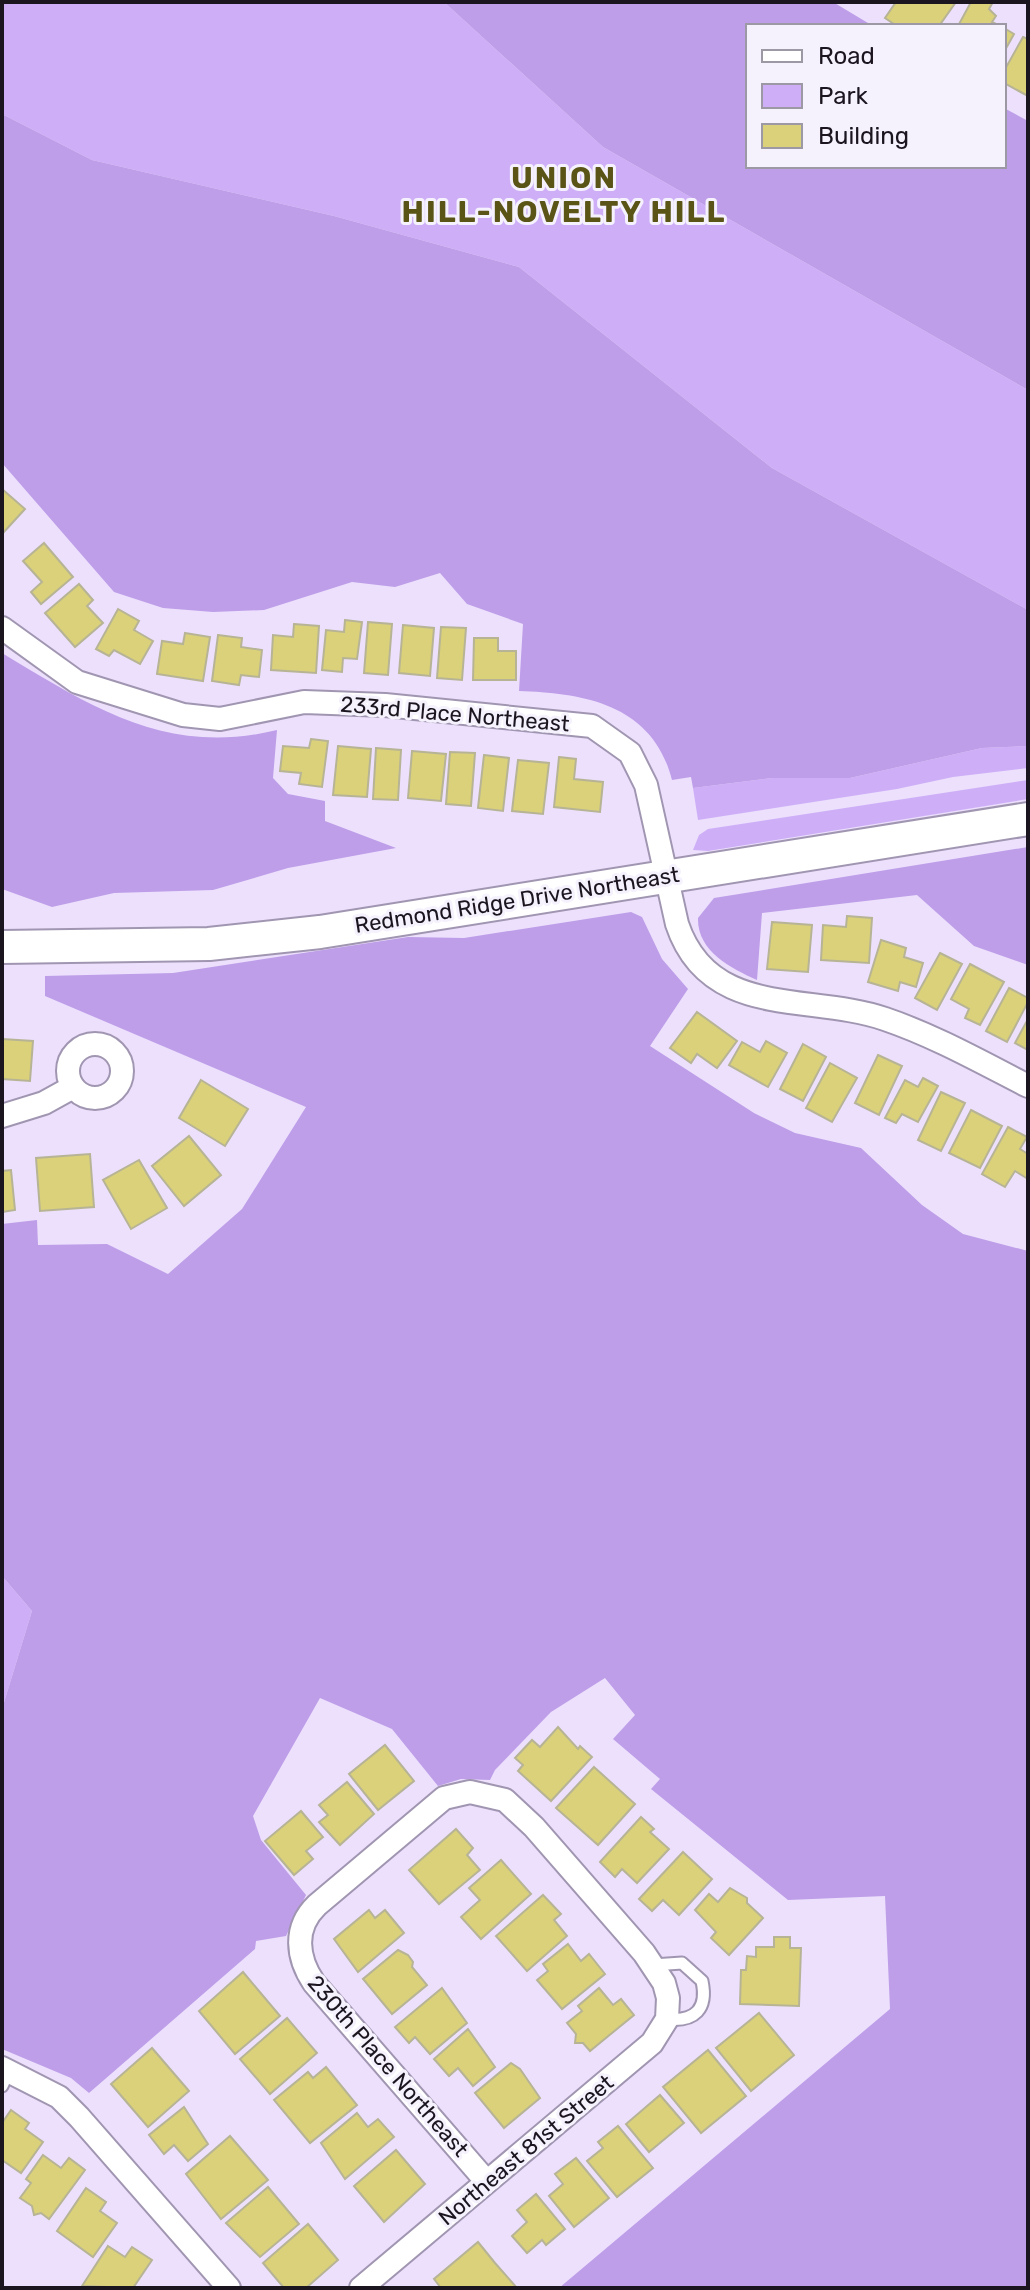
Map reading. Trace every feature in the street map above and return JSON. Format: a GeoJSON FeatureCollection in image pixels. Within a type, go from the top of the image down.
{"type":"FeatureCollection","features":[{"type":"Feature","properties":{"kind":"street","name":"233rd Place Northeast"},"geometry":{"type":"LineString","coordinates":[[2,628],[77,682],[183,715],[220,719],[304,702],[385,705],[592,726],[630,753],[646,785],[685,947],[700,965],[732,989],[761,1000],[857,1010],[887,1019],[1028,1086]]}},
{"type":"Feature","properties":{"kind":"street","name":"Redmond Ridge Drive Northeast"},"geometry":{"type":"LineString","coordinates":[[2,947],[179,945],[320,932],[1028,819]]}},
{"type":"Feature","properties":{"kind":"street"},"geometry":{"type":"LineString","coordinates":[[2,1116],[44,1103],[73,1087]]}},
{"type":"Feature","properties":{"kind":"street","name":"230th Place Northeast"},"geometry":{"type":"LineString","coordinates":[[487,2182],[314,1983],[301,1960],[299,1945],[312,1910],[432,1808],[452,1795],[480,1793],[505,1800],[520,1812],[653,1965]]}},
{"type":"Feature","properties":{"kind":"street"},"geometry":{"type":"LineString","coordinates":[[653,1965],[668,2009]]}},
{"type":"Feature","properties":{"kind":"street","name":"Northeast 81st Street"},"geometry":{"type":"LineString","coordinates":[[361,2288],[652,2043],[668,2009]]}},
{"type":"Feature","properties":{"kind":"street"},"geometry":{"type":"LineString","coordinates":[[4,2075],[59,2097],[229,2288]]}},
{"type":"Feature","properties":{"kind":"lane"},"geometry":{"type":"LineString","coordinates":[[653,1965],[682,1963],[702,1981],[703,1999],[699,2012],[683,2021],[668,2009]]}},
{"type":"Feature","properties":{"kind":"green space"},"geometry":{"type":"Polygon","coordinates":[[[2,2],[444,2],[603,147],[1028,390],[1028,610],[772,468],[519,267],[334,216],[92,160],[2,114],[2,2]]]}},
{"type":"Feature","properties":{"kind":"green space"},"geometry":{"type":"Polygon","coordinates":[[[1028,746],[1028,768],[953,777],[897,789],[698,820],[693,788],[772,778],[850,778],[982,748],[1028,746]]]}},
{"type":"Feature","properties":{"kind":"green space"},"geometry":{"type":"Polygon","coordinates":[[[1028,780],[1028,799],[708,851],[693,850],[699,835],[708,829],[1028,780]]]}},
{"type":"Feature","properties":{"kind":"green space"},"geometry":{"type":"Polygon","coordinates":[[[2,1576],[32,1611],[2,1709],[2,1576]]]}},
{"type":"Feature","properties":{"kind":"shaded area"},"geometry":{"type":"Polygon","coordinates":[[[444,2],[833,2],[870,24],[746,24],[746,168],[1006,168],[1006,109],[1028,121],[1028,390],[603,147],[444,2]]]}},
{"type":"Feature","properties":{"kind":"shaded area"},"geometry":{"type":"Polygon","coordinates":[[[2,114],[92,160],[334,216],[519,267],[772,468],[1028,610],[1028,746],[982,748],[850,778],[772,778],[693,788],[691,777],[672,780],[663,755],[633,719],[591,700],[519,691],[523,624],[467,604],[440,573],[395,587],[352,582],[264,610],[213,612],[163,608],[114,592],[2,463],[2,114]]]}},
{"type":"Feature","properties":{"kind":"shaded area"},"geometry":{"type":"Polygon","coordinates":[[[2,653],[100,708],[165,732],[200,737],[237,737],[277,730],[273,778],[288,794],[325,801],[325,821],[396,848],[288,868],[213,890],[114,893],[52,907],[2,889],[2,653]]]}},
{"type":"Feature","properties":{"kind":"shaded area"},"geometry":{"type":"Polygon","coordinates":[[[1028,847],[1028,965],[974,946],[917,895],[762,913],[757,980],[717,957],[699,930],[698,918],[714,898],[1028,847]]]}},
{"type":"Feature","properties":{"kind":"shaded area"},"geometry":{"type":"Polygon","coordinates":[[[631,912],[642,917],[662,959],[688,989],[650,1046],[754,1113],[795,1133],[861,1148],[922,1205],[963,1234],[1028,1251],[1028,2288],[559,2288],[890,2009],[885,1896],[788,1900],[651,1789],[660,1779],[613,1739],[635,1715],[605,1678],[551,1712],[495,1770],[490,1780],[461,1779],[438,1786],[392,1729],[320,1698],[253,1816],[261,1840],[306,1895],[286,1936],[256,1941],[255,1949],[89,2093],[71,2078],[2,2049],[2,1709],[32,1611],[2,1576],[2,1224],[37,1220],[38,1245],[107,1244],[168,1274],[242,1209],[306,1107],[45,996],[45,976],[173,973],[408,937],[464,938],[631,912]]]}},
{"type":"Feature","properties":{"kind":"building"},"geometry":{"type":"Polygon","coordinates":[[[896,2],[956,2],[940,24],[894,24],[885,18],[896,2]]]}},
{"type":"Feature","properties":{"kind":"building"},"geometry":{"type":"Polygon","coordinates":[[[971,2],[993,2],[989,9],[996,16],[992,22],[996,24],[959,24],[971,2]]]}},
{"type":"Feature","properties":{"kind":"building"},"geometry":{"type":"Polygon","coordinates":[[[1006,29],[1014,34],[1006,48],[1006,29]]]}},
{"type":"Feature","properties":{"kind":"building"},"geometry":{"type":"Polygon","coordinates":[[[1023,37],[1028,39],[1028,96],[1006,84],[1006,67],[1023,37]]]}},
{"type":"Feature","properties":{"kind":"building"},"geometry":{"type":"Polygon","coordinates":[[[2,489],[25,509],[3,533],[2,532],[2,489]]]}},
{"type":"Feature","properties":{"kind":"building"},"geometry":{"type":"Polygon","coordinates":[[[44,543],[73,577],[41,604],[31,592],[42,582],[23,561],[44,543]]]}},
{"type":"Feature","properties":{"kind":"building"},"geometry":{"type":"Polygon","coordinates":[[[79,584],[93,600],[87,606],[103,623],[75,647],[45,613],[79,584]]]}},
{"type":"Feature","properties":{"kind":"building"},"geometry":{"type":"Polygon","coordinates":[[[118,609],[139,621],[134,630],[153,641],[140,664],[114,650],[109,656],[96,649],[118,609]]]}},
{"type":"Feature","properties":{"kind":"building"},"geometry":{"type":"Polygon","coordinates":[[[345,620],[362,622],[357,659],[343,658],[342,672],[322,670],[326,630],[344,632],[345,620]]]}},
{"type":"Feature","properties":{"kind":"building"},"geometry":{"type":"Polygon","coordinates":[[[368,622],[392,624],[388,675],[364,673],[368,622]]]}},
{"type":"Feature","properties":{"kind":"building"},"geometry":{"type":"Polygon","coordinates":[[[294,624],[319,626],[316,673],[271,670],[273,635],[293,637],[294,624]]]}},
{"type":"Feature","properties":{"kind":"building"},"geometry":{"type":"Polygon","coordinates":[[[403,625],[434,628],[430,676],[399,673],[403,625]]]}},
{"type":"Feature","properties":{"kind":"building"},"geometry":{"type":"Polygon","coordinates":[[[441,627],[466,628],[462,680],[437,678],[441,627]]]}},
{"type":"Feature","properties":{"kind":"building"},"geometry":{"type":"Polygon","coordinates":[[[185,633],[210,637],[203,681],[157,674],[162,641],[183,644],[185,633]]]}},
{"type":"Feature","properties":{"kind":"building"},"geometry":{"type":"Polygon","coordinates":[[[218,635],[242,638],[241,647],[262,650],[259,677],[241,675],[239,685],[212,681],[218,635]]]}},
{"type":"Feature","properties":{"kind":"building"},"geometry":{"type":"Polygon","coordinates":[[[474,638],[498,638],[498,651],[516,651],[516,680],[473,680],[474,638]]]}},
{"type":"Feature","properties":{"kind":"building"},"geometry":{"type":"Polygon","coordinates":[[[311,739],[328,741],[322,787],[299,784],[301,773],[280,771],[283,746],[309,748],[311,739]]]}},
{"type":"Feature","properties":{"kind":"building"},"geometry":{"type":"Polygon","coordinates":[[[338,746],[371,749],[367,797],[333,795],[338,746]]]}},
{"type":"Feature","properties":{"kind":"building"},"geometry":{"type":"Polygon","coordinates":[[[376,748],[401,750],[398,800],[373,799],[376,748]]]}},
{"type":"Feature","properties":{"kind":"building"},"geometry":{"type":"Polygon","coordinates":[[[412,751],[446,754],[441,801],[408,798],[412,751]]]}},
{"type":"Feature","properties":{"kind":"building"},"geometry":{"type":"Polygon","coordinates":[[[450,752],[475,753],[471,806],[446,804],[450,752]]]}},
{"type":"Feature","properties":{"kind":"building"},"geometry":{"type":"Polygon","coordinates":[[[484,755],[509,758],[503,811],[478,808],[484,755]]]}},
{"type":"Feature","properties":{"kind":"building"},"geometry":{"type":"Polygon","coordinates":[[[559,757],[576,759],[574,779],[603,782],[600,812],[554,807],[559,757]]]}},
{"type":"Feature","properties":{"kind":"building"},"geometry":{"type":"Polygon","coordinates":[[[518,760],[549,763],[543,814],[512,811],[518,760]]]}},
{"type":"Feature","properties":{"kind":"building"},"geometry":{"type":"Polygon","coordinates":[[[847,916],[872,918],[869,963],[821,960],[823,925],[846,927],[847,916]]]}},
{"type":"Feature","properties":{"kind":"building"},"geometry":{"type":"Polygon","coordinates":[[[772,922],[812,925],[808,972],[767,969],[772,922]]]}},
{"type":"Feature","properties":{"kind":"building"},"geometry":{"type":"Polygon","coordinates":[[[881,940],[906,948],[904,957],[923,963],[916,987],[900,982],[898,991],[868,982],[881,940]]]}},
{"type":"Feature","properties":{"kind":"building"},"geometry":{"type":"Polygon","coordinates":[[[940,953],[962,964],[937,1010],[915,998],[940,953]]]}},
{"type":"Feature","properties":{"kind":"building"},"geometry":{"type":"Polygon","coordinates":[[[970,964],[1004,982],[980,1025],[965,1018],[969,1009],[951,999],[970,964]]]}},
{"type":"Feature","properties":{"kind":"building"},"geometry":{"type":"Polygon","coordinates":[[[1009,988],[1028,998],[1028,1002],[1007,1042],[986,1031],[1009,988]]]}},
{"type":"Feature","properties":{"kind":"building"},"geometry":{"type":"Polygon","coordinates":[[[697,1012],[737,1041],[717,1068],[697,1054],[691,1063],[670,1048],[697,1012]]]}},
{"type":"Feature","properties":{"kind":"building"},"geometry":{"type":"Polygon","coordinates":[[[1028,1019],[1028,1050],[1015,1043],[1028,1019]]]}},
{"type":"Feature","properties":{"kind":"building"},"geometry":{"type":"Polygon","coordinates":[[[2,1039],[33,1041],[30,1081],[2,1079],[2,1039]]]}},
{"type":"Feature","properties":{"kind":"building"},"geometry":{"type":"Polygon","coordinates":[[[766,1041],[787,1053],[768,1087],[729,1065],[742,1042],[760,1052],[766,1041]]]}},
{"type":"Feature","properties":{"kind":"building"},"geometry":{"type":"Polygon","coordinates":[[[803,1044],[826,1057],[803,1101],[780,1089],[803,1044]]]}},
{"type":"Feature","properties":{"kind":"building"},"geometry":{"type":"Polygon","coordinates":[[[878,1055],[902,1066],[879,1115],[855,1103],[878,1055]]]}},
{"type":"Feature","properties":{"kind":"building"},"geometry":{"type":"Polygon","coordinates":[[[830,1063],[857,1078],[832,1122],[806,1108],[830,1063]]]}},
{"type":"Feature","properties":{"kind":"building"},"geometry":{"type":"Polygon","coordinates":[[[923,1078],[938,1086],[918,1122],[902,1114],[896,1123],[885,1118],[905,1080],[918,1087],[923,1078]]]}},
{"type":"Feature","properties":{"kind":"building"},"geometry":{"type":"Polygon","coordinates":[[[201,1080],[248,1109],[225,1146],[179,1118],[201,1080]]]}},
{"type":"Feature","properties":{"kind":"building"},"geometry":{"type":"Polygon","coordinates":[[[941,1092],[965,1103],[941,1151],[918,1140],[941,1092]]]}},
{"type":"Feature","properties":{"kind":"building"},"geometry":{"type":"Polygon","coordinates":[[[971,1110],[1002,1126],[980,1168],[949,1153],[971,1110]]]}},
{"type":"Feature","properties":{"kind":"building"},"geometry":{"type":"Polygon","coordinates":[[[1008,1127],[1027,1137],[1020,1149],[1028,1154],[1028,1179],[1015,1171],[1005,1187],[982,1174],[1008,1127]]]}},
{"type":"Feature","properties":{"kind":"building"},"geometry":{"type":"Polygon","coordinates":[[[189,1136],[221,1175],[184,1206],[152,1166],[189,1136]]]}},
{"type":"Feature","properties":{"kind":"building"},"geometry":{"type":"Polygon","coordinates":[[[90,1154],[94,1207],[40,1211],[36,1158],[90,1154]]]}},
{"type":"Feature","properties":{"kind":"building"},"geometry":{"type":"Polygon","coordinates":[[[139,1160],[167,1208],[131,1229],[103,1180],[139,1160]]]}},
{"type":"Feature","properties":{"kind":"building"},"geometry":{"type":"Polygon","coordinates":[[[11,1170],[15,1210],[2,1212],[2,1171],[11,1170]]]}},
{"type":"Feature","properties":{"kind":"building"},"geometry":{"type":"Polygon","coordinates":[[[558,1727],[578,1749],[580,1746],[592,1757],[551,1801],[518,1771],[523,1765],[515,1758],[532,1740],[540,1747],[558,1727]]]}},
{"type":"Feature","properties":{"kind":"building"},"geometry":{"type":"Polygon","coordinates":[[[385,1745],[414,1781],[378,1810],[349,1774],[385,1745]]]}},
{"type":"Feature","properties":{"kind":"building"},"geometry":{"type":"Polygon","coordinates":[[[594,1767],[635,1804],[598,1845],[556,1808],[594,1767]]]}},
{"type":"Feature","properties":{"kind":"building"},"geometry":{"type":"Polygon","coordinates":[[[347,1782],[374,1814],[340,1845],[319,1822],[328,1815],[319,1805],[347,1782]]]}},
{"type":"Feature","properties":{"kind":"building"},"geometry":{"type":"Polygon","coordinates":[[[301,1811],[323,1837],[306,1851],[313,1859],[294,1875],[265,1841],[301,1811]]]}},
{"type":"Feature","properties":{"kind":"building"},"geometry":{"type":"Polygon","coordinates":[[[641,1817],[654,1829],[650,1832],[669,1849],[637,1883],[622,1869],[615,1877],[600,1862],[641,1817]]]}},
{"type":"Feature","properties":{"kind":"building"},"geometry":{"type":"Polygon","coordinates":[[[456,1829],[473,1848],[467,1855],[480,1870],[439,1904],[409,1870],[456,1829]]]}},
{"type":"Feature","properties":{"kind":"building"},"geometry":{"type":"Polygon","coordinates":[[[683,1852],[712,1879],[679,1915],[663,1900],[652,1911],[639,1899],[683,1852]]]}},
{"type":"Feature","properties":{"kind":"building"},"geometry":{"type":"Polygon","coordinates":[[[501,1860],[531,1894],[481,1939],[461,1917],[480,1900],[469,1888],[501,1860]]]}},
{"type":"Feature","properties":{"kind":"building"},"geometry":{"type":"Polygon","coordinates":[[[730,1888],[747,1898],[747,1903],[763,1918],[729,1955],[711,1938],[716,1932],[695,1910],[709,1894],[718,1902],[730,1888]]]}},
{"type":"Feature","properties":{"kind":"building"},"geometry":{"type":"Polygon","coordinates":[[[543,1895],[561,1914],[554,1920],[567,1936],[527,1971],[496,1936],[543,1895]]]}},
{"type":"Feature","properties":{"kind":"building"},"geometry":{"type":"Polygon","coordinates":[[[369,1910],[375,1918],[385,1910],[404,1933],[358,1972],[334,1939],[369,1910]]]}},
{"type":"Feature","properties":{"kind":"building"},"geometry":{"type":"Polygon","coordinates":[[[774,1937],[790,1937],[790,1948],[801,1948],[799,2006],[740,2004],[741,1970],[746,1970],[747,1956],[756,1957],[756,1947],[774,1947],[774,1937]]]}},
{"type":"Feature","properties":{"kind":"building"},"geometry":{"type":"Polygon","coordinates":[[[568,1944],[581,1961],[589,1954],[605,1974],[562,2009],[537,1980],[548,1971],[543,1964],[568,1944]]]}},
{"type":"Feature","properties":{"kind":"building"},"geometry":{"type":"Polygon","coordinates":[[[398,1950],[408,1955],[413,1962],[412,1967],[427,1985],[392,2014],[363,1979],[398,1950]]]}},
{"type":"Feature","properties":{"kind":"building"},"geometry":{"type":"Polygon","coordinates":[[[243,1972],[280,2016],[235,2054],[199,2011],[243,1972]]]}},
{"type":"Feature","properties":{"kind":"building"},"geometry":{"type":"Polygon","coordinates":[[[442,1988],[467,2023],[430,2054],[415,2037],[409,2043],[395,2027],[442,1988]]]}},
{"type":"Feature","properties":{"kind":"building"},"geometry":{"type":"Polygon","coordinates":[[[599,1988],[613,2005],[621,1999],[634,2015],[590,2051],[583,2043],[575,2043],[576,2034],[567,2023],[582,2011],[578,2006],[599,1988]]]}},
{"type":"Feature","properties":{"kind":"building"},"geometry":{"type":"Polygon","coordinates":[[[759,2013],[794,2055],[751,2091],[716,2048],[759,2013]]]}},
{"type":"Feature","properties":{"kind":"building"},"geometry":{"type":"Polygon","coordinates":[[[287,2018],[317,2053],[270,2094],[240,2059],[287,2018]]]}},
{"type":"Feature","properties":{"kind":"building"},"geometry":{"type":"Polygon","coordinates":[[[468,2029],[495,2067],[473,2086],[458,2068],[449,2076],[434,2059],[468,2029]]]}},
{"type":"Feature","properties":{"kind":"building"},"geometry":{"type":"Polygon","coordinates":[[[152,2048],[189,2091],[148,2127],[111,2084],[152,2048]]]}},
{"type":"Feature","properties":{"kind":"building"},"geometry":{"type":"Polygon","coordinates":[[[708,2050],[746,2096],[701,2133],[663,2087],[708,2050]]]}},
{"type":"Feature","properties":{"kind":"building"},"geometry":{"type":"Polygon","coordinates":[[[511,2063],[520,2069],[540,2098],[504,2128],[475,2093],[511,2063]]]}},
{"type":"Feature","properties":{"kind":"building"},"geometry":{"type":"Polygon","coordinates":[[[326,2067],[357,2105],[310,2143],[274,2100],[308,2072],[313,2078],[326,2067]]]}},
{"type":"Feature","properties":{"kind":"building"},"geometry":{"type":"Polygon","coordinates":[[[660,2095],[684,2123],[649,2152],[626,2124],[660,2095]]]}},
{"type":"Feature","properties":{"kind":"building"},"geometry":{"type":"Polygon","coordinates":[[[184,2107],[208,2144],[188,2161],[174,2145],[164,2154],[149,2135],[184,2107]]]}},
{"type":"Feature","properties":{"kind":"building"},"geometry":{"type":"Polygon","coordinates":[[[11,2110],[29,2123],[25,2129],[43,2142],[21,2173],[2,2160],[2,2123],[11,2110]]]}},
{"type":"Feature","properties":{"kind":"building"},"geometry":{"type":"Polygon","coordinates":[[[357,2113],[368,2127],[378,2119],[394,2137],[345,2179],[321,2143],[357,2113]]]}},
{"type":"Feature","properties":{"kind":"building"},"geometry":{"type":"Polygon","coordinates":[[[618,2126],[653,2168],[617,2197],[587,2161],[603,2148],[598,2142],[618,2126]]]}},
{"type":"Feature","properties":{"kind":"building"},"geometry":{"type":"Polygon","coordinates":[[[230,2136],[268,2180],[221,2219],[186,2174],[230,2136]]]}},
{"type":"Feature","properties":{"kind":"building"},"geometry":{"type":"Polygon","coordinates":[[[396,2150],[425,2184],[384,2222],[354,2186],[396,2150]]]}},
{"type":"Feature","properties":{"kind":"building"},"geometry":{"type":"Polygon","coordinates":[[[43,2155],[61,2168],[69,2158],[85,2170],[49,2219],[41,2213],[34,2215],[32,2206],[20,2198],[31,2183],[26,2179],[43,2155]]]}},
{"type":"Feature","properties":{"kind":"building"},"geometry":{"type":"Polygon","coordinates":[[[576,2158],[609,2198],[574,2227],[549,2196],[563,2184],[555,2174],[576,2158]]]}},
{"type":"Feature","properties":{"kind":"building"},"geometry":{"type":"Polygon","coordinates":[[[268,2187],[299,2224],[260,2257],[226,2223],[268,2187]]]}},
{"type":"Feature","properties":{"kind":"building"},"geometry":{"type":"Polygon","coordinates":[[[86,2188],[106,2202],[100,2211],[117,2223],[93,2257],[57,2231],[86,2188]]]}},
{"type":"Feature","properties":{"kind":"building"},"geometry":{"type":"Polygon","coordinates":[[[536,2194],[565,2229],[546,2245],[542,2240],[527,2253],[512,2236],[527,2222],[517,2210],[536,2194]]]}},
{"type":"Feature","properties":{"kind":"building"},"geometry":{"type":"Polygon","coordinates":[[[308,2224],[338,2260],[306,2288],[284,2288],[263,2263],[308,2224]]]}},
{"type":"Feature","properties":{"kind":"building"},"geometry":{"type":"Polygon","coordinates":[[[478,2242],[517,2288],[441,2288],[434,2279],[478,2242]]]}},
{"type":"Feature","properties":{"kind":"building"},"geometry":{"type":"Polygon","coordinates":[[[108,2246],[125,2257],[132,2247],[152,2260],[133,2288],[82,2286],[108,2246]]]}},
{"type":"Feature","properties":{"kind":"district","name":"UNION HILL-NOVELTY HILL"},"geometry":{"type":"Point","coordinates":[564,195]}}]}
